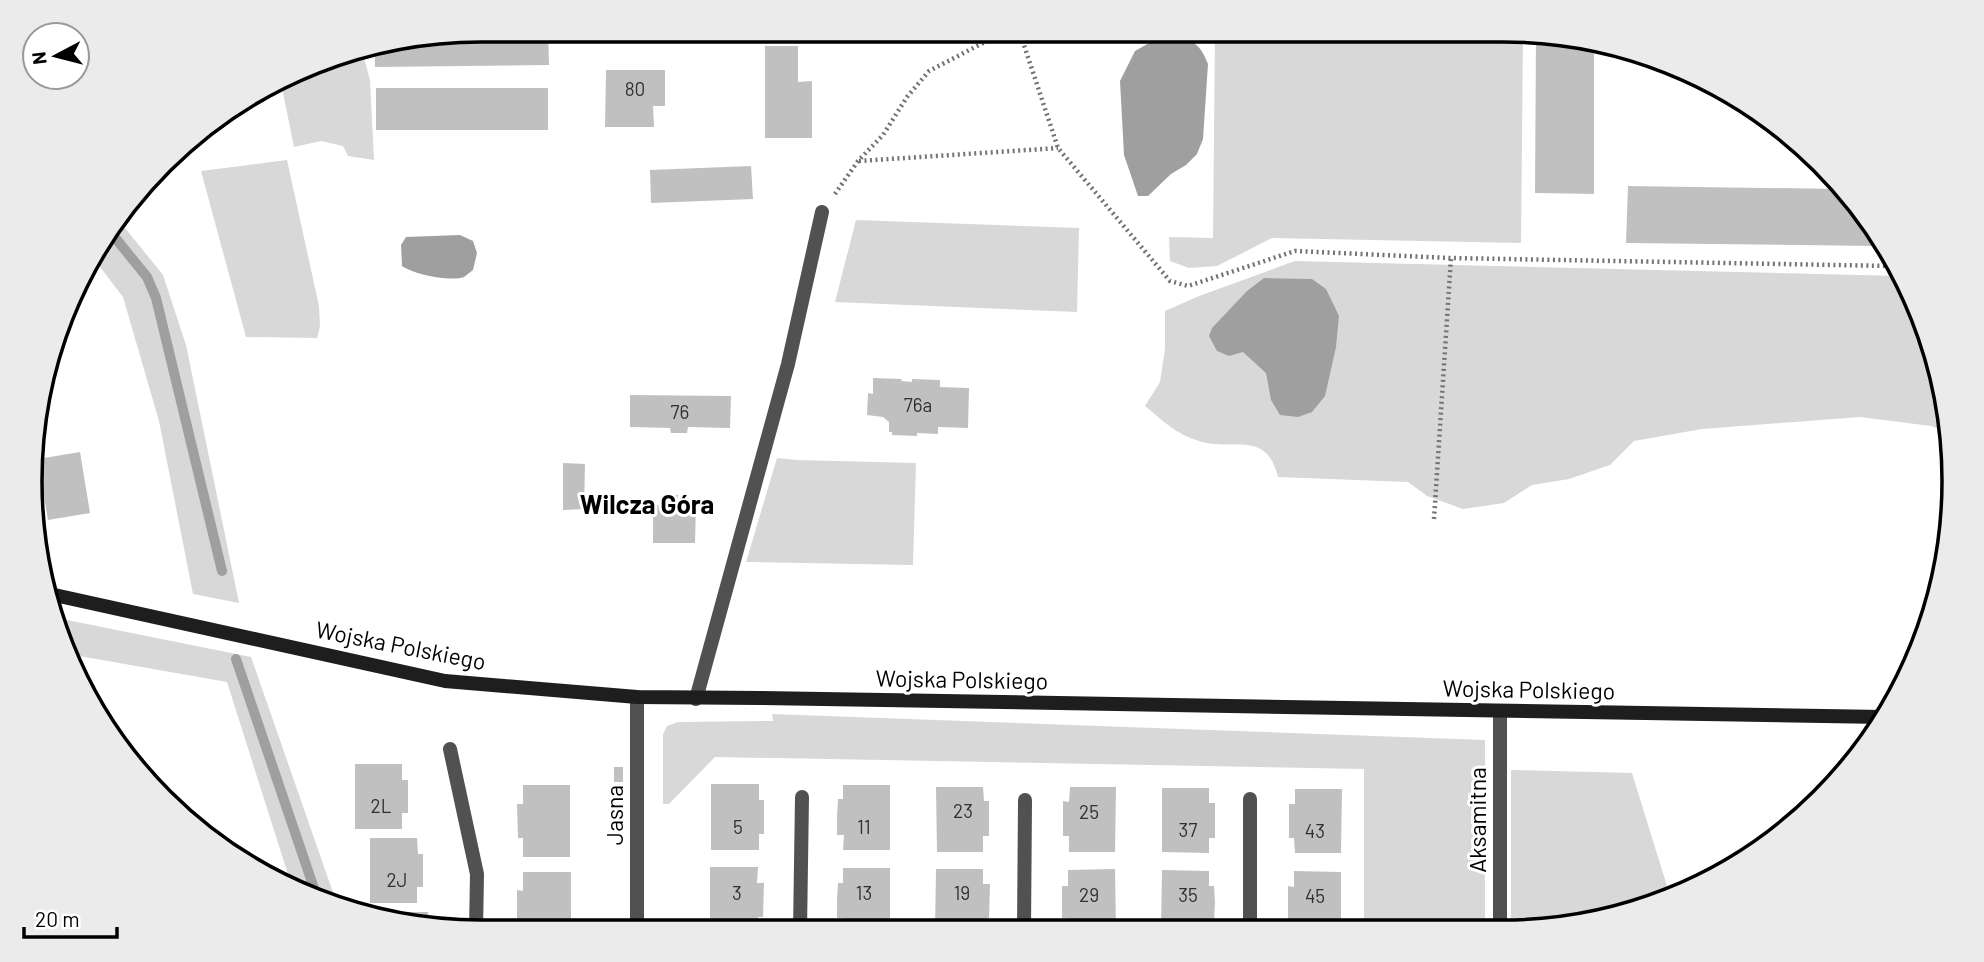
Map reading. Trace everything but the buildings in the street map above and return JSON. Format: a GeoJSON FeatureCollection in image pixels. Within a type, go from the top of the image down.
{"type":"FeatureCollection","features":[{"type":"Feature","properties":{"kind":"street"},"geometry":{"type":"LineString","coordinates":[[696,698],[788,364],[822,212]]}},
{"type":"Feature","properties":{"kind":"street","name":"Wojska Polskiego"},"geometry":{"type":"LineString","coordinates":[[57,596],[445,681],[637,698],[1873,717]]}},
{"type":"Feature","properties":{"kind":"street","name":"Jasna"},"geometry":{"type":"LineString","coordinates":[[637,698],[637,920]]}},
{"type":"Feature","properties":{"kind":"street","name":"Aksamitna"},"geometry":{"type":"LineString","coordinates":[[1500,711],[1500,920]]}},
{"type":"Feature","properties":{"kind":"street"},"geometry":{"type":"LineString","coordinates":[[450,749],[477,874],[476,920]]}},
{"type":"Feature","properties":{"kind":"street"},"geometry":{"type":"LineString","coordinates":[[800,920],[802,797]]}},
{"type":"Feature","properties":{"kind":"street"},"geometry":{"type":"LineString","coordinates":[[1250,799],[1250,920]]}},
{"type":"Feature","properties":{"kind":"street"},"geometry":{"type":"LineString","coordinates":[[1024,920],[1025,800]]}},
{"type":"Feature","properties":{"kind":"path"},"geometry":{"type":"LineString","coordinates":[[822,212],[859,161],[883,135],[907,96],[929,71],[985,42]]}},
{"type":"Feature","properties":{"kind":"path"},"geometry":{"type":"LineString","coordinates":[[1023,42],[1058,148],[1170,281],[1179,284],[1188,286],[1213,279],[1295,251],[1451,258],[1885,266]]}},
{"type":"Feature","properties":{"kind":"path"},"geometry":{"type":"LineString","coordinates":[[859,161],[1058,148]]}},
{"type":"Feature","properties":{"kind":"path"},"geometry":{"type":"LineString","coordinates":[[1434,519],[1451,258]]}},
{"type":"Feature","properties":{"kind":"shaded area"},"geometry":{"type":"Polygon","coordinates":[[[1151,42],[1191,42],[1202,52],[1208,64],[1203,139],[1197,154],[1148,196],[1138,196],[1124,155],[1120,81],[1135,51],[1151,42]]]}},
{"type":"Feature","properties":{"kind":"shaded area"},"geometry":{"type":"Polygon","coordinates":[[[1215,42],[1523,43],[1521,243],[1272,238],[1217,266],[1189,268],[1170,261],[1169,237],[1213,238],[1215,42]]]}},
{"type":"Feature","properties":{"kind":"shaded area"},"geometry":{"type":"Polygon","coordinates":[[[364,58],[370,80],[374,160],[348,156],[343,146],[321,141],[294,147],[282,90],[313,75],[364,58]]]}},
{"type":"Feature","properties":{"kind":"shaded area"},"geometry":{"type":"Polygon","coordinates":[[[287,160],[319,306],[320,327],[317,338],[246,337],[201,171],[287,160]]]}},
{"type":"Feature","properties":{"kind":"shaded area"},"geometry":{"type":"Polygon","coordinates":[[[856,220],[1079,228],[1077,312],[835,302],[856,220]]]}},
{"type":"Feature","properties":{"kind":"shaded area"},"geometry":{"type":"Polygon","coordinates":[[[124,226],[163,275],[186,345],[239,603],[193,594],[159,421],[123,297],[99,265],[124,226]]]}},
{"type":"Feature","properties":{"kind":"shaded area"},"geometry":{"type":"Polygon","coordinates":[[[460,235],[473,241],[477,253],[473,270],[464,277],[450,279],[432,276],[402,266],[401,245],[406,237],[460,235]]]}},
{"type":"Feature","properties":{"kind":"shaded area"},"geometry":{"type":"Polygon","coordinates":[[[1295,261],[1891,276],[1919,340],[1934,395],[1939,429],[1860,417],[1702,429],[1634,441],[1610,465],[1569,479],[1532,485],[1504,503],[1463,509],[1427,496],[1408,482],[1278,477],[1273,462],[1257,447],[1199,441],[1170,426],[1145,406],[1160,382],[1165,349],[1165,311],[1295,261]]]}},
{"type":"Feature","properties":{"kind":"shaded area"},"geometry":{"type":"Polygon","coordinates":[[[1264,278],[1312,279],[1326,289],[1339,316],[1336,347],[1325,396],[1312,412],[1298,417],[1280,415],[1271,400],[1266,373],[1243,352],[1229,356],[1217,351],[1209,336],[1212,328],[1247,291],[1264,278]]]}},
{"type":"Feature","properties":{"kind":"shaded area"},"geometry":{"type":"Polygon","coordinates":[[[777,458],[916,463],[913,565],[746,562],[777,458]]]}},
{"type":"Feature","properties":{"kind":"shaded area"},"geometry":{"type":"Polygon","coordinates":[[[64,619],[251,657],[334,895],[288,876],[227,682],[78,656],[64,619]]]}},
{"type":"Feature","properties":{"kind":"shaded area"},"geometry":{"type":"Polygon","coordinates":[[[772,714],[1485,740],[1485,920],[1364,920],[1364,769],[715,757],[669,804],[663,804],[663,734],[667,726],[678,722],[773,721],[772,714]]]}},
{"type":"Feature","properties":{"kind":"shaded area"},"geometry":{"type":"Polygon","coordinates":[[[1511,770],[1632,773],[1668,888],[1589,912],[1511,920],[1511,770]]]}},
{"type":"Feature","properties":{"kind":"waterway"},"geometry":{"type":"LineString","coordinates":[[115,238],[147,277],[156,298],[222,571]]}},
{"type":"Feature","properties":{"kind":"waterway"},"geometry":{"type":"LineString","coordinates":[[236,659],[314,887]]}},
{"type":"Feature","properties":{"kind":"district","name":"Wilcza Góra"},"geometry":{"type":"Point","coordinates":[647,503]}}]}
